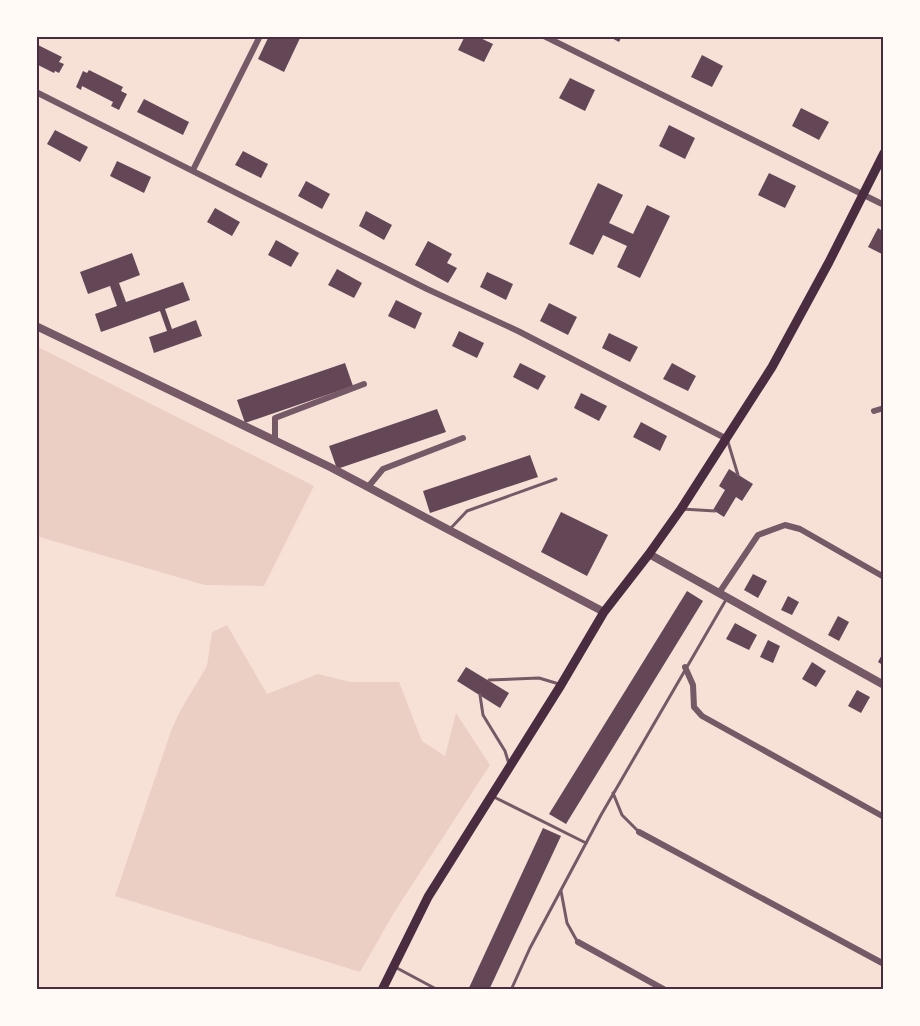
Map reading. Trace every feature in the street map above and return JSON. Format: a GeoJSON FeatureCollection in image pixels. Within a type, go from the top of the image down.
{"type":"FeatureCollection","features":[{"type":"Feature","properties":{"kind":"main road"},"geometry":{"type":"LineString","coordinates":[[382,990],[428,897],[604,612],[681,508],[772,367],[829,262],[884,153]]}},
{"type":"Feature","properties":{"kind":"street"},"geometry":{"type":"LineString","coordinates":[[193,170],[260,36]]}},
{"type":"Feature","properties":{"kind":"street"},"geometry":{"type":"LineString","coordinates":[[544,36],[884,205]]}},
{"type":"Feature","properties":{"kind":"street"},"geometry":{"type":"LineString","coordinates":[[36,92],[427,289],[518,331],[727,439]]}},
{"type":"Feature","properties":{"kind":"street"},"geometry":{"type":"LineString","coordinates":[[36,327],[368,487],[604,612]]}},
{"type":"Feature","properties":{"kind":"street"},"geometry":{"type":"LineString","coordinates":[[275,441],[275,418],[364,384]]}},
{"type":"Feature","properties":{"kind":"street"},"geometry":{"type":"LineString","coordinates":[[874,411],[884,408]]}},
{"type":"Feature","properties":{"kind":"street"},"geometry":{"type":"LineString","coordinates":[[368,487],[383,469],[463,438]]}},
{"type":"Feature","properties":{"kind":"street"},"geometry":{"type":"LineString","coordinates":[[718,592],[758,535],[785,525],[800,529],[884,577]]}},
{"type":"Feature","properties":{"kind":"street"},"geometry":{"type":"LineString","coordinates":[[649,554],[884,685]]}},
{"type":"Feature","properties":{"kind":"street"},"geometry":{"type":"LineString","coordinates":[[685,667],[693,685],[694,707],[702,716],[884,817]]}},
{"type":"Feature","properties":{"kind":"street"},"geometry":{"type":"LineString","coordinates":[[639,832],[884,964]]}},
{"type":"Feature","properties":{"kind":"street"},"geometry":{"type":"LineString","coordinates":[[578,942],[665,990]]}},
{"type":"Feature","properties":{"kind":"lane"},"geometry":{"type":"LineString","coordinates":[[727,439],[738,475]]}},
{"type":"Feature","properties":{"kind":"lane"},"geometry":{"type":"LineString","coordinates":[[449,531],[467,511],[556,479]]}},
{"type":"Feature","properties":{"kind":"lane"},"geometry":{"type":"LineString","coordinates":[[681,508],[715,511]]}},
{"type":"Feature","properties":{"kind":"lane"},"geometry":{"type":"LineString","coordinates":[[511,990],[530,948],[613,793],[727,598]]}},
{"type":"Feature","properties":{"kind":"lane"},"geometry":{"type":"LineString","coordinates":[[489,680],[539,678],[561,685]]}},
{"type":"Feature","properties":{"kind":"lane"},"geometry":{"type":"LineString","coordinates":[[480,695],[483,715],[505,751],[509,767]]}},
{"type":"Feature","properties":{"kind":"lane"},"geometry":{"type":"LineString","coordinates":[[613,793],[622,815],[639,832]]}},
{"type":"Feature","properties":{"kind":"lane"},"geometry":{"type":"LineString","coordinates":[[492,796],[586,843]]}},
{"type":"Feature","properties":{"kind":"lane"},"geometry":{"type":"LineString","coordinates":[[561,891],[567,922],[578,942]]}},
{"type":"Feature","properties":{"kind":"lane"},"geometry":{"type":"LineString","coordinates":[[393,966],[438,990]]}},
{"type":"Feature","properties":{"kind":"shaded area"},"geometry":{"type":"Polygon","coordinates":[[[36,346],[314,486],[264,586],[205,585],[36,536],[36,346]]]}},
{"type":"Feature","properties":{"kind":"shaded area"},"geometry":{"type":"Polygon","coordinates":[[[227,625],[267,694],[318,674],[350,682],[399,682],[422,741],[445,756],[456,713],[490,765],[395,911],[360,972],[115,896],[171,731],[180,711],[207,666],[212,632],[227,625]]]}},
{"type":"Feature","properties":{"kind":"building"},"geometry":{"type":"Polygon","coordinates":[[[269,36],[301,36],[284,72],[258,59],[269,36]]]}},
{"type":"Feature","properties":{"kind":"building"},"geometry":{"type":"Polygon","coordinates":[[[465,36],[476,36],[493,44],[484,62],[458,50],[465,36]]]}},
{"type":"Feature","properties":{"kind":"building"},"geometry":{"type":"Polygon","coordinates":[[[608,36],[622,36],[619,42],[608,36]]]}},
{"type":"Feature","properties":{"kind":"building"},"geometry":{"type":"Polygon","coordinates":[[[36,44],[62,57],[59,62],[64,64],[59,73],[55,71],[54,73],[36,64],[36,44]]]}},
{"type":"Feature","properties":{"kind":"building"},"geometry":{"type":"Polygon","coordinates":[[[702,55],[723,66],[712,87],[691,77],[702,55]]]}},
{"type":"Feature","properties":{"kind":"building"},"geometry":{"type":"Polygon","coordinates":[[[89,70],[123,87],[121,91],[127,94],[119,110],[111,106],[113,102],[82,86],[81,90],[76,87],[83,71],[87,73],[89,70]]]}},
{"type":"Feature","properties":{"kind":"building"},"geometry":{"type":"Polygon","coordinates":[[[570,78],[595,90],[585,111],[559,98],[570,78]]]}},
{"type":"Feature","properties":{"kind":"building"},"geometry":{"type":"Polygon","coordinates":[[[144,99],[189,122],[183,135],[137,112],[144,99]]]}},
{"type":"Feature","properties":{"kind":"building"},"geometry":{"type":"Polygon","coordinates":[[[801,108],[829,122],[819,140],[792,126],[801,108]]]}},
{"type":"Feature","properties":{"kind":"building"},"geometry":{"type":"Polygon","coordinates":[[[669,125],[695,138],[685,159],[659,146],[669,125]]]}},
{"type":"Feature","properties":{"kind":"building"},"geometry":{"type":"Polygon","coordinates":[[[55,130],[88,147],[80,162],[47,144],[55,130]]]}},
{"type":"Feature","properties":{"kind":"building"},"geometry":{"type":"Polygon","coordinates":[[[243,151],[268,164],[261,178],[235,165],[243,151]]]}},
{"type":"Feature","properties":{"kind":"building"},"geometry":{"type":"Polygon","coordinates":[[[117,161],[151,177],[144,193],[110,176],[117,161]]]}},
{"type":"Feature","properties":{"kind":"building"},"geometry":{"type":"Polygon","coordinates":[[[769,173],[796,186],[785,208],[758,195],[769,173]]]}},
{"type":"Feature","properties":{"kind":"building"},"geometry":{"type":"Polygon","coordinates":[[[306,181],[330,194],[322,209],[298,196],[306,181]]]}},
{"type":"Feature","properties":{"kind":"building"},"geometry":{"type":"Polygon","coordinates":[[[598,183],[623,195],[609,223],[633,234],[647,205],[670,216],[640,278],[617,267],[627,246],[603,235],[593,255],[569,244],[598,183]]]}},
{"type":"Feature","properties":{"kind":"building"},"geometry":{"type":"Polygon","coordinates":[[[215,208],[240,222],[232,236],[207,222],[215,208]]]}},
{"type":"Feature","properties":{"kind":"building"},"geometry":{"type":"Polygon","coordinates":[[[366,211],[392,225],[384,240],[359,226],[366,211]]]}},
{"type":"Feature","properties":{"kind":"building"},"geometry":{"type":"Polygon","coordinates":[[[878,228],[884,232],[884,255],[868,247],[878,228]]]}},
{"type":"Feature","properties":{"kind":"building"},"geometry":{"type":"Polygon","coordinates":[[[276,240],[299,253],[291,267],[268,255],[276,240]]]}},
{"type":"Feature","properties":{"kind":"building"},"geometry":{"type":"Polygon","coordinates":[[[428,241],[452,254],[447,263],[457,268],[448,283],[415,265],[428,241]]]}},
{"type":"Feature","properties":{"kind":"building"},"geometry":{"type":"Polygon","coordinates":[[[132,253],[140,275],[119,283],[126,302],[183,282],[190,300],[165,309],[172,329],[196,320],[202,336],[154,353],[149,337],[167,331],[160,311],[101,332],[95,314],[117,306],[110,286],[88,294],[80,272],[132,253]]]}},
{"type":"Feature","properties":{"kind":"building"},"geometry":{"type":"Polygon","coordinates":[[[337,269],[362,283],[354,298],[328,285],[337,269]]]}},
{"type":"Feature","properties":{"kind":"building"},"geometry":{"type":"Polygon","coordinates":[[[487,272],[513,284],[506,300],[480,287],[487,272]]]}},
{"type":"Feature","properties":{"kind":"building"},"geometry":{"type":"Polygon","coordinates":[[[396,300],[422,313],[415,329],[388,316],[396,300]]]}},
{"type":"Feature","properties":{"kind":"building"},"geometry":{"type":"Polygon","coordinates":[[[549,303],[577,317],[568,335],[540,321],[549,303]]]}},
{"type":"Feature","properties":{"kind":"building"},"geometry":{"type":"Polygon","coordinates":[[[459,331],[484,343],[477,358],[452,346],[459,331]]]}},
{"type":"Feature","properties":{"kind":"building"},"geometry":{"type":"Polygon","coordinates":[[[609,333],[638,347],[630,362],[602,348],[609,333]]]}},
{"type":"Feature","properties":{"kind":"building"},"geometry":{"type":"Polygon","coordinates":[[[345,363],[353,386],[245,423],[237,400],[345,363]]]}},
{"type":"Feature","properties":{"kind":"building"},"geometry":{"type":"Polygon","coordinates":[[[520,363],[546,376],[538,390],[513,377],[520,363]]]}},
{"type":"Feature","properties":{"kind":"building"},"geometry":{"type":"Polygon","coordinates":[[[672,363],[696,376],[688,391],[663,379],[672,363]]]}},
{"type":"Feature","properties":{"kind":"building"},"geometry":{"type":"Polygon","coordinates":[[[581,393],[607,406],[599,421],[574,408],[581,393]]]}},
{"type":"Feature","properties":{"kind":"building"},"geometry":{"type":"Polygon","coordinates":[[[437,409],[446,432],[337,469],[329,446],[437,409]]]}},
{"type":"Feature","properties":{"kind":"building"},"geometry":{"type":"Polygon","coordinates":[[[641,422],[667,436],[660,451],[633,437],[641,422]]]}},
{"type":"Feature","properties":{"kind":"building"},"geometry":{"type":"Polygon","coordinates":[[[530,455],[538,477],[430,513],[423,491],[530,455]]]}},
{"type":"Feature","properties":{"kind":"building"},"geometry":{"type":"Polygon","coordinates":[[[729,469],[753,484],[742,501],[736,497],[724,517],[713,510],[725,490],[719,486],[729,469]]]}},
{"type":"Feature","properties":{"kind":"building"},"geometry":{"type":"Polygon","coordinates":[[[561,512],[608,535],[587,576],[541,552],[561,512]]]}},
{"type":"Feature","properties":{"kind":"building"},"geometry":{"type":"Polygon","coordinates":[[[753,574],[767,581],[758,598],[744,590],[753,574]]]}},
{"type":"Feature","properties":{"kind":"building"},"geometry":{"type":"Polygon","coordinates":[[[687,591],[703,601],[566,824],[549,814],[687,591]]]}},
{"type":"Feature","properties":{"kind":"building"},"geometry":{"type":"Polygon","coordinates":[[[788,596],[799,602],[792,615],[781,610],[788,596]]]}},
{"type":"Feature","properties":{"kind":"building"},"geometry":{"type":"Polygon","coordinates":[[[838,616],[849,622],[839,641],[828,635],[838,616]]]}},
{"type":"Feature","properties":{"kind":"building"},"geometry":{"type":"Polygon","coordinates":[[[735,623],[757,635],[749,650],[726,639],[735,623]]]}},
{"type":"Feature","properties":{"kind":"building"},"geometry":{"type":"Polygon","coordinates":[[[768,640],[780,646],[773,663],[760,657],[768,640]]]}},
{"type":"Feature","properties":{"kind":"building"},"geometry":{"type":"Polygon","coordinates":[[[884,651],[884,666],[878,662],[884,651]]]}},
{"type":"Feature","properties":{"kind":"building"},"geometry":{"type":"Polygon","coordinates":[[[812,662],[826,671],[816,687],[802,679],[812,662]]]}},
{"type":"Feature","properties":{"kind":"building"},"geometry":{"type":"Polygon","coordinates":[[[466,667],[509,693],[500,708],[457,681],[466,667]]]}},
{"type":"Feature","properties":{"kind":"building"},"geometry":{"type":"Polygon","coordinates":[[[857,690],[870,697],[861,713],[848,706],[857,690]]]}},
{"type":"Feature","properties":{"kind":"building"},"geometry":{"type":"Polygon","coordinates":[[[543,828],[561,836],[489,990],[468,990],[543,828]]]}}]}
